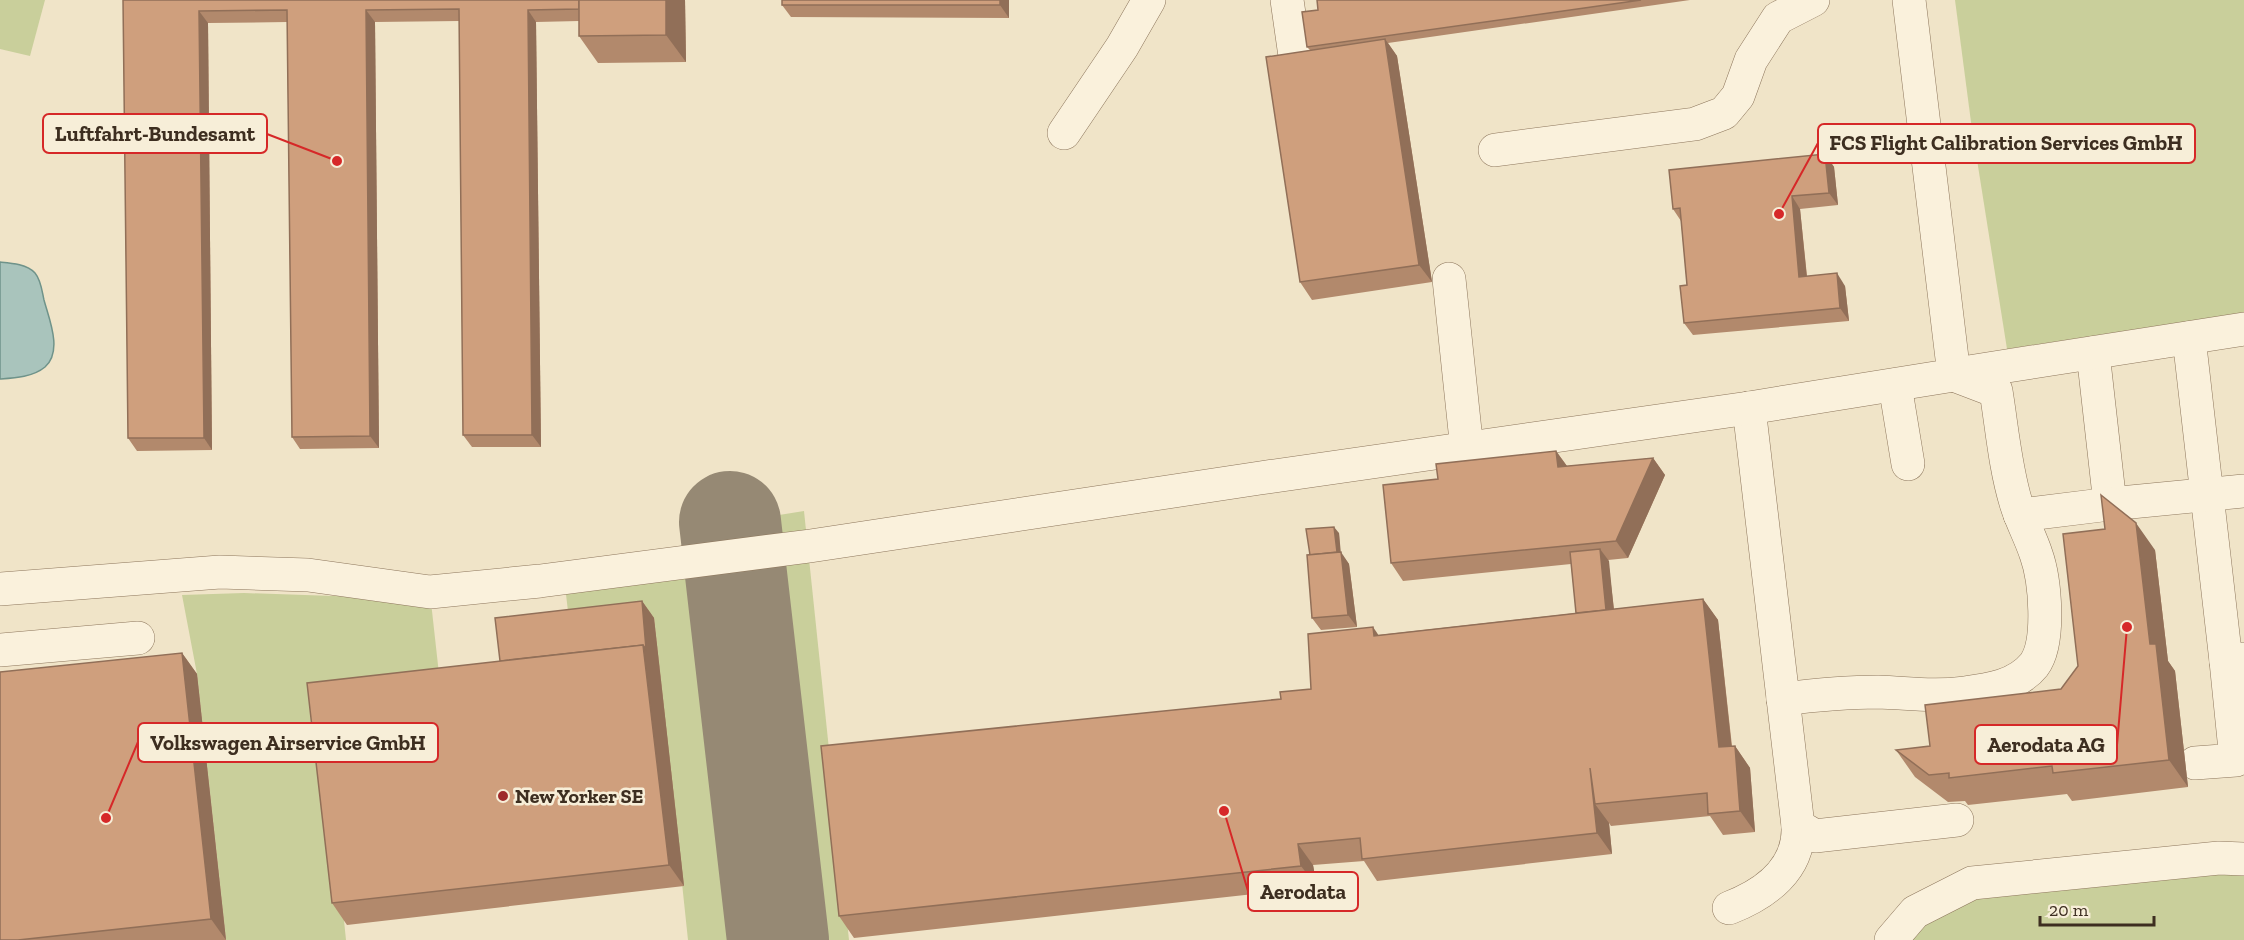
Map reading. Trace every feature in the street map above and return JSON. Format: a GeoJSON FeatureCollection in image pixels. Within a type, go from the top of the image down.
{"type":"FeatureCollection","features":[{"type":"Feature","properties":{"kind":"lane"},"geometry":{"type":"LineString","coordinates":[[1064,133],[1122,47],[1149,0]]}},
{"type":"Feature","properties":{"kind":"lane"},"geometry":{"type":"LineString","coordinates":[[1287,0],[1296,63]]}},
{"type":"Feature","properties":{"kind":"lane"},"geometry":{"type":"LineString","coordinates":[[1495,150],[1695,124],[1724,113],[1738,96],[1751,60],[1778,18],[1813,0]]}},
{"type":"Feature","properties":{"kind":"lane"},"geometry":{"type":"LineString","coordinates":[[1909,0],[1954,375]]}},
{"type":"Feature","properties":{"kind":"lane"},"geometry":{"type":"LineString","coordinates":[[1449,279],[1467,450]]}},
{"type":"Feature","properties":{"kind":"lane"},"geometry":{"type":"LineString","coordinates":[[0,589],[220,572],[308,575],[430,592],[540,581],[810,546],[1260,478],[1467,450],[1749,408],[2244,329]]}},
{"type":"Feature","properties":{"kind":"lane"},"geometry":{"type":"LineString","coordinates":[[2189,338],[2207,495],[2235,660],[2236,760],[2195,763]]}},
{"type":"Feature","properties":{"kind":"lane"},"geometry":{"type":"LineString","coordinates":[[2093,352],[2110,504]]}},
{"type":"Feature","properties":{"kind":"lane"},"geometry":{"type":"LineString","coordinates":[[1783,699],[1842,692],[1881,692],[1920,696],[1962,693],[2003,686],[2018,678],[2034,664],[2041,647],[2044,624],[2040,567],[2012,489],[1996,391],[1954,375]]}},
{"type":"Feature","properties":{"kind":"lane"},"geometry":{"type":"LineString","coordinates":[[1895,384],[1908,464]]}},
{"type":"Feature","properties":{"kind":"lane"},"geometry":{"type":"LineString","coordinates":[[1729,908],[1750,900],[1774,882],[1799,843],[1749,408]]}},
{"type":"Feature","properties":{"kind":"lane"},"geometry":{"type":"LineString","coordinates":[[2020,515],[2244,490]]}},
{"type":"Feature","properties":{"kind":"lane"},"geometry":{"type":"LineString","coordinates":[[0,650],[138,638]]}},
{"type":"Feature","properties":{"kind":"lane"},"geometry":{"type":"LineString","coordinates":[[1798,826],[1815,836],[1957,820]]}},
{"type":"Feature","properties":{"kind":"lane"},"geometry":{"type":"LineString","coordinates":[[1891,940],[1915,912],[1972,883],[2219,858],[2244,859]]}},
{"type":"Feature","properties":{"kind":"green space"},"geometry":{"type":"Polygon","coordinates":[[[0,0],[45,0],[30,56],[0,49],[0,0]]]}},
{"type":"Feature","properties":{"kind":"green space"},"geometry":{"type":"Polygon","coordinates":[[[1955,0],[2244,0],[2244,313],[2007,349],[1971,122],[1955,0]]]}},
{"type":"Feature","properties":{"kind":"green space"},"geometry":{"type":"Polygon","coordinates":[[[804,511],[849,940],[807,940],[760,518],[804,511]]]}},
{"type":"Feature","properties":{"kind":"green space"},"geometry":{"type":"Polygon","coordinates":[[[703,568],[747,940],[688,940],[654,618],[570,628],[565,586],[703,568]]]}},
{"type":"Feature","properties":{"kind":"green space"},"geometry":{"type":"Polygon","coordinates":[[[244,593],[392,598],[431,602],[441,692],[322,705],[346,940],[226,940],[197,674],[182,595],[244,593]]]}},
{"type":"Feature","properties":{"kind":"green space"},"geometry":{"type":"Polygon","coordinates":[[[2213,869],[2244,875],[2244,940],[1902,940],[1909,932],[1985,893],[2213,869]]]}},
{"type":"Feature","properties":{"kind":"water"},"geometry":{"type":"Polygon","coordinates":[[[0,262],[23,266],[32,270],[37,276],[54,344],[50,360],[45,367],[24,376],[0,379],[0,262]]]}},
{"type":"Feature","properties":{"kind":"building"},"geometry":{"type":"Polygon","coordinates":[[[123,0],[579,0],[579,9],[528,10],[532,435],[463,435],[459,9],[366,10],[370,436],[292,437],[287,10],[199,11],[204,438],[128,438],[123,0]]]}},
{"type":"Feature","properties":{"kind":"building"},"geometry":{"type":"Polygon","coordinates":[[[579,0],[666,0],[666,35],[579,36],[579,0]]]}},
{"type":"Feature","properties":{"kind":"building"},"geometry":{"type":"Polygon","coordinates":[[[782,0],[1000,0],[1000,5],[782,5],[782,0]]]}},
{"type":"Feature","properties":{"kind":"building"},"geometry":{"type":"Polygon","coordinates":[[[1317,0],[1641,0],[1307,47],[1302,12],[1318,10],[1317,0]]]}},
{"type":"Feature","properties":{"kind":"building"},"geometry":{"type":"Polygon","coordinates":[[[1385,39],[1419,265],[1300,282],[1266,57],[1385,39]]]}},
{"type":"Feature","properties":{"kind":"building"},"geometry":{"type":"Polygon","coordinates":[[[1825,154],[1829,193],[1792,196],[1799,277],[1837,273],[1840,308],[1684,323],[1680,286],[1687,285],[1680,208],[1673,209],[1669,170],[1825,154]]]}},
{"type":"Feature","properties":{"kind":"building"},"geometry":{"type":"Polygon","coordinates":[[[1556,451],[1558,467],[1653,458],[1616,541],[1391,563],[1383,485],[1438,479],[1436,464],[1556,451]]]}},
{"type":"Feature","properties":{"kind":"building"},"geometry":{"type":"Polygon","coordinates":[[[2101,495],[2136,523],[2150,644],[2156,644],[2169,760],[2053,773],[2052,766],[1949,778],[1949,773],[1929,775],[1896,750],[1930,746],[1925,705],[2061,689],[2078,666],[2063,534],[2105,529],[2101,495]]]}},
{"type":"Feature","properties":{"kind":"building"},"geometry":{"type":"Polygon","coordinates":[[[1334,527],[1337,552],[1310,555],[1306,529],[1334,527]]]}},
{"type":"Feature","properties":{"kind":"building"},"geometry":{"type":"Polygon","coordinates":[[[1600,549],[1606,610],[1576,613],[1570,552],[1600,549]]]}},
{"type":"Feature","properties":{"kind":"building"},"geometry":{"type":"Polygon","coordinates":[[[1341,552],[1348,615],[1312,618],[1307,555],[1341,552]]]}},
{"type":"Feature","properties":{"kind":"building"},"geometry":{"type":"Polygon","coordinates":[[[1703,599],[1719,747],[1735,746],[1740,811],[1708,814],[1707,793],[1595,804],[1590,768],[1597,833],[1362,859],[1360,838],[1298,844],[1301,866],[839,916],[821,746],[1281,699],[1280,692],[1311,689],[1308,634],[1373,627],[1374,636],[1703,599]]]}},
{"type":"Feature","properties":{"kind":"building"},"geometry":{"type":"Polygon","coordinates":[[[642,601],[646,649],[643,645],[500,661],[495,618],[642,601]]]}},
{"type":"Feature","properties":{"kind":"building","name":"New Yorker SE"},"geometry":{"type":"Polygon","coordinates":[[[643,645],[669,865],[332,903],[307,683],[643,645]]]}},
{"type":"Feature","properties":{"kind":"building"},"geometry":{"type":"Polygon","coordinates":[[[182,653],[211,919],[0,940],[0,672],[182,653]]]}},
{"type":"Feature","properties":{"kind":"taxiway"},"geometry":{"type":"LineString","coordinates":[[730,522],[778,940]]}},
{"type":"Feature","properties":{"kind":"place","name":"Luftfahrt-Bundesamt"},"geometry":{"type":"Point","coordinates":[337,161]}},
{"type":"Feature","properties":{"kind":"place","name":"FCS Flight Calibration Services GmbH"},"geometry":{"type":"Point","coordinates":[1779,214]}},
{"type":"Feature","properties":{"kind":"place","name":"Aerodata AG"},"geometry":{"type":"Point","coordinates":[2127,627]}},
{"type":"Feature","properties":{"kind":"place","name":"New Yorker SE"},"geometry":{"type":"Point","coordinates":[503,796]}},
{"type":"Feature","properties":{"kind":"place","name":"Aerodata"},"geometry":{"type":"Point","coordinates":[1224,811]}},
{"type":"Feature","properties":{"kind":"place","name":"Volkswagen Airservice GmbH"},"geometry":{"type":"Point","coordinates":[106,818]}}]}
